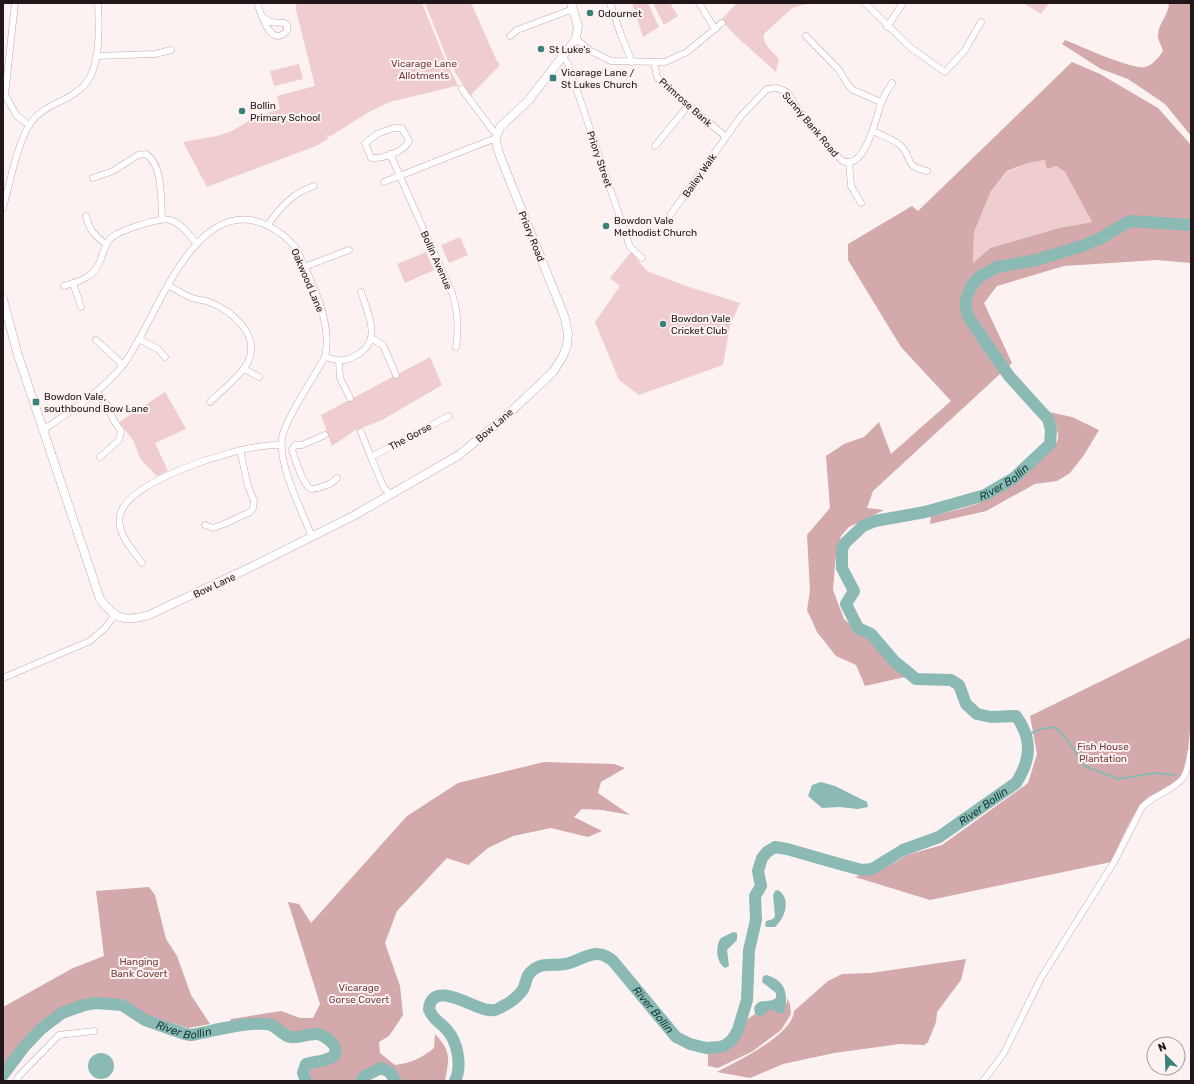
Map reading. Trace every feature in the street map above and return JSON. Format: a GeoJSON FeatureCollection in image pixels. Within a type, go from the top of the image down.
{"type":"FeatureCollection","features":[{"type":"Feature","properties":{"kind":"street"},"geometry":{"type":"LineString","coordinates":[[14,3],[5,95],[17,116],[29,125]]}},
{"type":"Feature","properties":{"kind":"street"},"geometry":{"type":"LineString","coordinates":[[3,208],[23,138],[29,125],[43,111],[81,89],[90,78],[96,56],[99,22],[98,3]]}},
{"type":"Feature","properties":{"kind":"street"},"geometry":{"type":"LineString","coordinates":[[257,3],[263,17]]}},
{"type":"Feature","properties":{"kind":"street"},"geometry":{"type":"LineString","coordinates":[[610,3],[632,62]]}},
{"type":"Feature","properties":{"kind":"street"},"geometry":{"type":"LineString","coordinates":[[699,3],[715,29]]}},
{"type":"Feature","properties":{"kind":"street"},"geometry":{"type":"LineString","coordinates":[[865,3],[911,48],[945,72],[965,50],[981,22]]}},
{"type":"Feature","properties":{"kind":"street"},"geometry":{"type":"LineString","coordinates":[[888,27],[903,3]]}},
{"type":"Feature","properties":{"kind":"street"},"geometry":{"type":"LineString","coordinates":[[384,182],[497,135],[511,115],[528,101],[576,39],[578,26],[572,6],[517,30],[510,36]]}},
{"type":"Feature","properties":{"kind":"street"},"geometry":{"type":"LineString","coordinates":[[576,39],[591,51],[611,61],[665,62],[675,59],[687,52],[722,23]]}},
{"type":"Feature","properties":{"kind":"street"},"geometry":{"type":"LineString","coordinates":[[806,36],[839,70],[848,85],[853,90],[882,102]]}},
{"type":"Feature","properties":{"kind":"street"},"geometry":{"type":"LineString","coordinates":[[96,56],[155,54],[171,50]]}},
{"type":"Feature","properties":{"kind":"street","name":"Priory Street"},"geometry":{"type":"LineString","coordinates":[[563,56],[568,64],[630,246],[642,258]]}},
{"type":"Feature","properties":{"kind":"street","name":"Primrose Bank"},"geometry":{"type":"LineString","coordinates":[[654,62],[657,77],[661,82],[726,137]]}},
{"type":"Feature","properties":{"kind":"street","name":"Sunny Bank Road"},"geometry":{"type":"LineString","coordinates":[[726,137],[741,116],[763,92],[767,89],[781,88],[787,92],[798,109],[836,155],[843,161],[849,162],[858,157],[864,150],[873,131],[882,102],[892,83]]}},
{"type":"Feature","properties":{"kind":"street"},"geometry":{"type":"LineString","coordinates":[[462,89],[497,135]]}},
{"type":"Feature","properties":{"kind":"street"},"geometry":{"type":"LineString","coordinates":[[655,146],[688,106]]}},
{"type":"Feature","properties":{"kind":"street"},"geometry":{"type":"LineString","coordinates":[[402,128],[409,141],[407,145],[390,154],[376,159],[371,158],[365,143],[386,130],[402,128]]}},
{"type":"Feature","properties":{"kind":"street"},"geometry":{"type":"LineString","coordinates":[[873,131],[902,146],[910,164],[914,168],[927,171]]}},
{"type":"Feature","properties":{"kind":"street","name":"Priory Road"},"geometry":{"type":"LineString","coordinates":[[497,135],[497,146],[502,162],[565,318],[568,334]]}},
{"type":"Feature","properties":{"kind":"street","name":"Bailey Walk"},"geometry":{"type":"LineString","coordinates":[[671,214],[726,137]]}},
{"type":"Feature","properties":{"kind":"street"},"geometry":{"type":"LineString","coordinates":[[93,178],[113,171],[138,154],[146,154],[154,161],[156,165],[160,182],[162,219]]}},
{"type":"Feature","properties":{"kind":"street","name":"Bollin Avenue"},"geometry":{"type":"LineString","coordinates":[[390,154],[456,303],[458,329],[456,347]]}},
{"type":"Feature","properties":{"kind":"street"},"geometry":{"type":"LineString","coordinates":[[849,162],[851,186],[861,203]]}},
{"type":"Feature","properties":{"kind":"street"},"geometry":{"type":"LineString","coordinates":[[268,225],[280,207],[293,196],[314,186]]}},
{"type":"Feature","properties":{"kind":"street"},"geometry":{"type":"LineString","coordinates":[[86,216],[88,226],[94,235],[106,244]]}},
{"type":"Feature","properties":{"kind":"street"},"geometry":{"type":"LineString","coordinates":[[64,286],[91,276],[100,262],[106,244],[118,234],[162,219],[171,220],[178,225],[197,244]]}},
{"type":"Feature","properties":{"kind":"street","name":"Oakwood Lane"},"geometry":{"type":"LineString","coordinates":[[43,430],[97,392],[123,365],[139,339],[168,284],[197,244],[212,230],[231,220],[242,219],[268,225],[278,231],[296,248],[326,327],[328,346],[325,357],[286,426],[282,445],[283,460],[289,479],[312,537]]}},
{"type":"Feature","properties":{"kind":"street"},"geometry":{"type":"LineString","coordinates":[[304,267],[349,250]]}},
{"type":"Feature","properties":{"kind":"street"},"geometry":{"type":"LineString","coordinates":[[72,283],[81,307]]}},
{"type":"Feature","properties":{"kind":"street"},"geometry":{"type":"LineString","coordinates":[[168,284],[191,298],[206,301],[219,307],[242,324],[251,346],[248,362],[244,368],[210,402]]}},
{"type":"Feature","properties":{"kind":"street"},"geometry":{"type":"LineString","coordinates":[[325,357],[339,361],[350,358],[365,350],[372,339],[370,323],[361,292]]}},
{"type":"Feature","properties":{"kind":"street"},"geometry":{"type":"LineString","coordinates":[[3,298],[17,352],[100,598],[114,616],[105,628],[90,641],[3,678]]}},
{"type":"Feature","properties":{"kind":"street","name":"Bow Lane"},"geometry":{"type":"LineString","coordinates":[[114,616],[124,619],[135,619],[149,616],[312,537],[459,455],[503,418],[552,372],[563,356],[568,334]]}},
{"type":"Feature","properties":{"kind":"street"},"geometry":{"type":"LineString","coordinates":[[139,339],[158,349],[165,357]]}},
{"type":"Feature","properties":{"kind":"street"},"geometry":{"type":"LineString","coordinates":[[372,339],[383,345],[396,375]]}},
{"type":"Feature","properties":{"kind":"street"},"geometry":{"type":"LineString","coordinates":[[96,340],[123,365]]}},
{"type":"Feature","properties":{"kind":"street"},"geometry":{"type":"LineString","coordinates":[[339,361],[340,378],[350,398]]}},
{"type":"Feature","properties":{"kind":"street"},"geometry":{"type":"LineString","coordinates":[[244,368],[259,377]]}},
{"type":"Feature","properties":{"kind":"street"},"geometry":{"type":"LineString","coordinates":[[97,392],[107,405],[114,421],[121,431],[119,440],[100,457]]}},
{"type":"Feature","properties":{"kind":"street","name":"The Gorse"},"geometry":{"type":"LineString","coordinates":[[371,457],[449,416]]}},
{"type":"Feature","properties":{"kind":"street"},"geometry":{"type":"LineString","coordinates":[[361,432],[384,488],[391,494]]}},
{"type":"Feature","properties":{"kind":"street"},"geometry":{"type":"LineString","coordinates":[[325,435],[292,447],[301,474],[308,487],[313,489],[334,482],[337,478]]}},
{"type":"Feature","properties":{"kind":"street"},"geometry":{"type":"LineString","coordinates":[[142,563],[124,538],[121,530],[120,514],[129,499],[162,478],[188,466],[240,450],[263,446],[282,445]]}},
{"type":"Feature","properties":{"kind":"street"},"geometry":{"type":"LineString","coordinates":[[205,525],[213,528],[250,512],[253,508],[254,501],[248,486],[240,450]]}},
{"type":"Feature","properties":{"kind":"street"},"geometry":{"type":"LineString","coordinates":[[289,479],[301,474]]}},
{"type":"Feature","properties":{"kind":"street"},"geometry":{"type":"LineString","coordinates":[[982,1081],[1004,1053],[1041,978],[1114,862],[1142,807],[1148,800],[1184,778],[1191,751]]}},
{"type":"Feature","properties":{"kind":"street"},"geometry":{"type":"LineString","coordinates":[[17,1081],[18,1077],[59,1035],[94,1031]]}},
{"type":"Feature","properties":{"kind":"green space"},"geometry":{"type":"Polygon","coordinates":[[[299,3],[422,3],[445,60],[459,87],[456,86],[390,102],[369,112],[329,137],[327,133],[328,139],[316,146],[207,187],[183,142],[217,136],[232,131],[255,117],[280,109],[277,96],[315,86],[296,10],[296,5],[299,3]]]}},
{"type":"Feature","properties":{"kind":"green space","name":"Vicarage Lane Allotments"},"geometry":{"type":"Polygon","coordinates":[[[425,3],[471,3],[500,65],[470,96],[448,61],[425,3]]]}},
{"type":"Feature","properties":{"kind":"green space"},"geometry":{"type":"Polygon","coordinates":[[[632,3],[648,3],[659,27],[643,37],[632,3]]]}},
{"type":"Feature","properties":{"kind":"green space"},"geometry":{"type":"Polygon","coordinates":[[[653,3],[670,3],[678,16],[664,25],[653,3]]]}},
{"type":"Feature","properties":{"kind":"green space"},"geometry":{"type":"Polygon","coordinates":[[[737,3],[806,4],[792,8],[764,34],[766,44],[779,59],[776,72],[738,38],[721,20],[737,3]]]}},
{"type":"Feature","properties":{"kind":"green space"},"geometry":{"type":"Polygon","coordinates":[[[1023,3],[1049,3],[1041,14],[1023,3]]]}},
{"type":"Feature","properties":{"kind":"green space"},"geometry":{"type":"Polygon","coordinates":[[[1169,3],[1191,3],[1191,136],[1165,104],[1128,79],[1101,69],[1062,44],[1065,40],[1129,65],[1138,67],[1148,66],[1156,60],[1163,51],[1158,38],[1158,31],[1169,7],[1169,3]]]}},
{"type":"Feature","properties":{"kind":"green space"},"geometry":{"type":"Polygon","coordinates":[[[1072,62],[1100,74],[1158,108],[1191,145],[1191,263],[1157,260],[1064,266],[997,286],[984,303],[1012,363],[873,491],[867,508],[884,510],[849,527],[841,536],[836,554],[833,590],[844,619],[857,631],[871,636],[880,652],[905,677],[865,686],[856,665],[836,656],[817,632],[807,610],[810,591],[807,535],[830,508],[826,456],[844,444],[864,437],[879,422],[891,454],[951,401],[901,347],[848,260],[848,244],[912,206],[918,211],[1072,62]],[[1045,160],[1028,163],[1007,171],[991,191],[974,232],[973,263],[990,248],[1059,228],[1092,222],[1065,172],[1056,166],[1047,169],[1045,160]]]}},
{"type":"Feature","properties":{"kind":"green space"},"geometry":{"type":"Polygon","coordinates":[[[299,64],[303,79],[274,86],[270,71],[299,64]]]}},
{"type":"Feature","properties":{"kind":"green space"},"geometry":{"type":"Polygon","coordinates":[[[1045,160],[1065,172],[1092,222],[1059,228],[990,248],[973,263],[974,232],[991,191],[1007,172],[1028,163],[1045,160]]]}},
{"type":"Feature","properties":{"kind":"green space"},"geometry":{"type":"Polygon","coordinates":[[[460,237],[468,255],[449,263],[441,245],[460,237]]]}},
{"type":"Feature","properties":{"kind":"green space"},"geometry":{"type":"Polygon","coordinates":[[[426,252],[434,270],[405,283],[397,264],[426,252]]]}},
{"type":"Feature","properties":{"kind":"green space","name":"Bowdon Vale Cricket Club"},"geometry":{"type":"Polygon","coordinates":[[[631,252],[647,271],[686,286],[740,303],[730,326],[723,365],[639,395],[619,380],[595,322],[620,286],[610,278],[631,252]]]}},
{"type":"Feature","properties":{"kind":"green space"},"geometry":{"type":"Polygon","coordinates":[[[430,357],[442,385],[382,420],[354,431],[332,446],[321,415],[430,357]]]}},
{"type":"Feature","properties":{"kind":"green space"},"geometry":{"type":"Polygon","coordinates":[[[165,392],[186,429],[155,443],[168,471],[157,476],[141,460],[133,440],[119,422],[165,392]]]}},
{"type":"Feature","properties":{"kind":"green space"},"geometry":{"type":"Polygon","coordinates":[[[1049,412],[1072,417],[1099,430],[1084,455],[1070,473],[1057,481],[1035,484],[986,511],[930,524],[931,516],[967,507],[987,499],[1024,475],[1047,455],[1058,438],[1057,427],[1049,412]]]}},
{"type":"Feature","properties":{"kind":"green space","name":"Fish House Plantation"},"geometry":{"type":"Polygon","coordinates":[[[1191,637],[1190,728],[1186,763],[1182,776],[1176,783],[1147,798],[1142,803],[1127,828],[1111,862],[930,900],[855,877],[892,864],[907,855],[942,845],[1028,783],[1037,754],[1030,716],[1191,637]]]}},
{"type":"Feature","properties":{"kind":"green space","name":"Vicarage Gorse Covert"},"geometry":{"type":"Polygon","coordinates":[[[544,762],[614,764],[625,768],[601,782],[598,793],[630,815],[602,810],[582,809],[574,817],[602,831],[588,837],[551,828],[513,836],[488,848],[468,865],[447,858],[397,911],[385,943],[400,986],[403,1015],[389,1036],[379,1042],[380,1053],[395,1065],[406,1063],[425,1055],[434,1048],[435,1034],[447,1051],[448,1066],[445,1081],[397,1081],[389,1069],[381,1065],[360,1073],[354,1081],[310,1081],[310,1067],[338,1051],[337,1041],[324,1031],[305,1032],[295,1035],[277,1025],[263,1021],[229,1025],[231,1019],[281,1011],[300,1018],[313,1018],[320,1004],[288,902],[299,904],[311,923],[407,816],[458,783],[544,762]]]}},
{"type":"Feature","properties":{"kind":"green space","name":"Hanging Bank Covert"},"geometry":{"type":"Polygon","coordinates":[[[149,887],[155,895],[166,939],[177,956],[191,995],[210,1024],[188,1028],[149,1016],[126,1002],[109,998],[92,998],[75,1003],[58,1012],[27,1039],[3,1066],[3,1007],[73,968],[104,956],[96,891],[149,887]]]}},
{"type":"Feature","properties":{"kind":"green space"},"geometry":{"type":"Polygon","coordinates":[[[966,959],[961,980],[937,1012],[936,1022],[928,1042],[924,1045],[900,1044],[834,1053],[783,1064],[750,1078],[717,1072],[749,1055],[774,1038],[791,1020],[794,1011],[828,981],[842,974],[871,973],[966,959]]]}},
{"type":"Feature","properties":{"kind":"green space"},"geometry":{"type":"Polygon","coordinates":[[[787,998],[790,1004],[791,1014],[781,1030],[753,1051],[718,1068],[708,1066],[708,1049],[725,1049],[736,1040],[745,1021],[755,1014],[757,1016],[770,1008],[777,1011],[787,1003],[787,998]]]}},
{"type":"Feature","properties":{"kind":"water"},"geometry":{"type":"Polygon","coordinates":[[[821,782],[835,786],[867,802],[868,807],[858,809],[839,807],[822,808],[808,796],[812,785],[821,782]]]}},
{"type":"Feature","properties":{"kind":"water"},"geometry":{"type":"Polygon","coordinates":[[[778,890],[785,898],[786,908],[782,919],[775,927],[767,927],[765,926],[766,921],[773,919],[775,916],[773,895],[775,891],[778,890]]]}},
{"type":"Feature","properties":{"kind":"water"},"geometry":{"type":"Polygon","coordinates":[[[733,932],[737,933],[737,940],[727,950],[729,966],[725,968],[718,958],[717,949],[721,938],[733,932]]]}},
{"type":"Feature","properties":{"kind":"water"},"geometry":{"type":"Polygon","coordinates":[[[767,975],[778,981],[784,989],[786,994],[785,1011],[781,1014],[771,1009],[759,1017],[755,1014],[754,1008],[756,1005],[758,1003],[770,1001],[776,998],[776,993],[762,982],[763,976],[767,975]]]}},
{"type":"Feature","properties":{"kind":"water"},"geometry":{"type":"Polygon","coordinates":[[[101,1053],[110,1057],[114,1066],[110,1075],[101,1079],[92,1075],[88,1066],[92,1057],[101,1053]]]}},
{"type":"Feature","properties":{"kind":"waterway","name":"River Bollin"},"geometry":{"type":"LineString","coordinates":[[455,1081],[458,1069],[458,1055],[451,1035],[435,1019],[429,1009],[432,1000],[438,996],[446,996],[483,1009],[496,1010],[516,998],[524,988],[530,972],[540,966],[565,964],[593,954],[604,955],[613,961],[676,1037],[690,1044],[706,1048],[724,1046],[732,1040],[738,1030],[747,1000],[749,950],[756,920],[755,896],[761,886],[758,871],[762,858],[767,852],[775,847],[862,870],[872,869],[903,850],[939,837],[1016,783],[1025,766],[1028,750],[1025,733],[1016,716],[991,717],[977,714],[966,704],[959,685],[951,680],[916,679],[894,661],[871,634],[858,628],[846,604],[854,591],[842,568],[842,549],[845,543],[863,526],[875,521],[925,512],[985,495],[1014,478],[1050,444],[1051,430],[1048,419],[1009,376],[969,318],[966,308],[966,299],[972,285],[979,277],[997,267],[1036,260],[1082,246],[1099,239],[1130,221],[1191,225]]}},
{"type":"Feature","properties":{"kind":"waterway"},"geometry":{"type":"LineString","coordinates":[[1027,735],[1041,729],[1055,727],[1068,741],[1085,766],[1118,779],[1155,773],[1176,775]]}},
{"type":"Feature","properties":{"kind":"waterway","name":"River Bollin"},"geometry":{"type":"LineString","coordinates":[[3,1075],[24,1047],[41,1029],[62,1013],[84,1005],[96,1003],[122,1005],[145,1020],[191,1035],[248,1024],[270,1024],[290,1037],[313,1034],[320,1035],[332,1042],[335,1053],[332,1057],[326,1060],[306,1064],[303,1073],[306,1081]]}},
{"type":"Feature","properties":{"kind":"waterway","name":"River Bollin"},"geometry":{"type":"LineString","coordinates":[[361,1081],[365,1076],[381,1068],[390,1072],[395,1081]]}},
{"type":"Feature","properties":{"kind":"place","name":"Odournet"},"geometry":{"type":"Point","coordinates":[590,13]}},
{"type":"Feature","properties":{"kind":"place","name":"St Luke's"},"geometry":{"type":"Point","coordinates":[541,49]}},
{"type":"Feature","properties":{"kind":"place","name":"Vicarage Lane / St Lukes Church"},"geometry":{"type":"Point","coordinates":[553,78]}},
{"type":"Feature","properties":{"kind":"place","name":"Bollin Primary School"},"geometry":{"type":"Point","coordinates":[242,111]}},
{"type":"Feature","properties":{"kind":"place","name":"Bowdon Vale Methodist Church"},"geometry":{"type":"Point","coordinates":[606,226]}},
{"type":"Feature","properties":{"kind":"place","name":"Bowdon Vale Cricket Club"},"geometry":{"type":"Point","coordinates":[663,324]}},
{"type":"Feature","properties":{"kind":"place","name":"Bowdon Vale, southbound Bow Lane"},"geometry":{"type":"Point","coordinates":[36,402]}}]}
